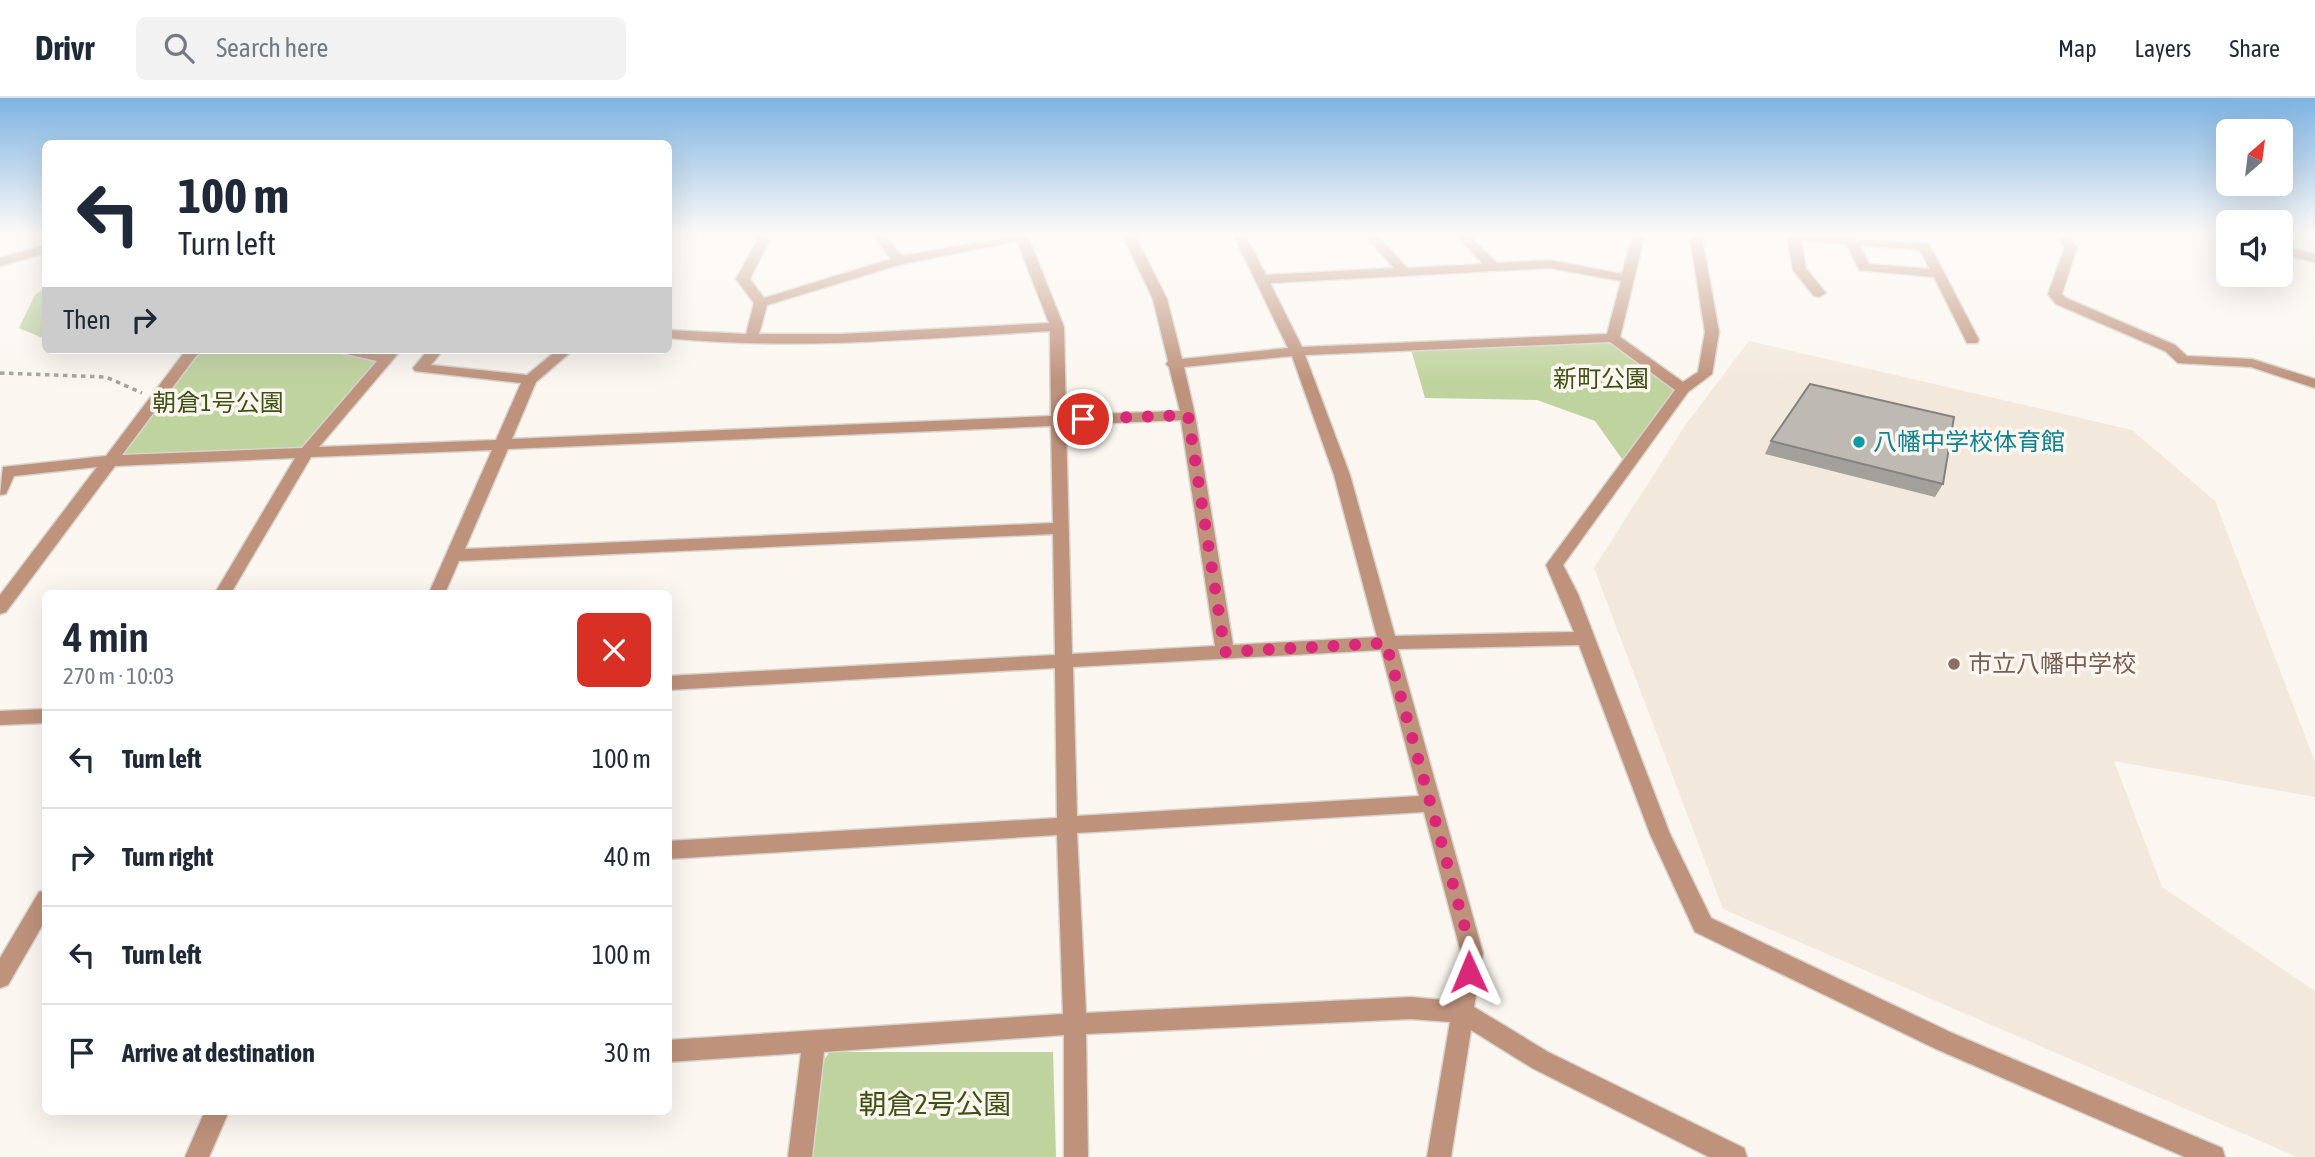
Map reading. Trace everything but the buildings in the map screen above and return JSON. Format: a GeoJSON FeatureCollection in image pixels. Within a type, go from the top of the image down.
{"type":"FeatureCollection","features":[{"type":"Feature","properties":{"kind":"street"},"geometry":{"type":"LineString","coordinates":[[746,283],[761,303]]}},
{"type":"Feature","properties":{"kind":"street"},"geometry":{"type":"LineString","coordinates":[[761,303],[825,283]]}},
{"type":"Feature","properties":{"kind":"street"},"geometry":{"type":"LineString","coordinates":[[1040,283],[1057,327],[1067,827],[1076,1024],[1076,1157]]}},
{"type":"Feature","properties":{"kind":"street"},"geometry":{"type":"LineString","coordinates":[[1152,283],[1160,299],[1173,364],[1188,415],[1225,652]]}},
{"type":"Feature","properties":{"kind":"street"},"geometry":{"type":"LineString","coordinates":[[1265,283],[1297,351],[1342,475],[1472,953],[1439,1157]]}},
{"type":"Feature","properties":{"kind":"street"},"geometry":{"type":"LineString","coordinates":[[1613,338],[1627,283]]}},
{"type":"Feature","properties":{"kind":"street"},"geometry":{"type":"LineString","coordinates":[[1704,283],[1712,332],[1705,374],[1683,389],[1554,565],[1569,594],[1583,638],[1660,834],[1703,925],[1944,1041],[2213,1157]]}},
{"type":"Feature","properties":{"kind":"street"},"geometry":{"type":"LineString","coordinates":[[1811,283],[1819,293]]}},
{"type":"Feature","properties":{"kind":"street"},"geometry":{"type":"LineString","coordinates":[[1943,283],[1951,304],[1972,340]]}},
{"type":"Feature","properties":{"kind":"street"},"geometry":{"type":"LineString","coordinates":[[2059,283],[2055,294],[2061,301],[2170,348],[2183,360],[2252,363],[2315,384]]}},
{"type":"Feature","properties":{"kind":"street"},"geometry":{"type":"LineString","coordinates":[[751,339],[761,303]]}},
{"type":"Feature","properties":{"kind":"street"},"geometry":{"type":"LineString","coordinates":[[672,334],[751,339],[1057,327]]}},
{"type":"Feature","properties":{"kind":"street"},"geometry":{"type":"LineString","coordinates":[[1173,364],[1297,351],[1613,338],[1683,389]]}},
{"type":"Feature","properties":{"kind":"street"},"geometry":{"type":"LineString","coordinates":[[0,608],[107,461],[190,354]]}},
{"type":"Feature","properties":{"kind":"street"},"geometry":{"type":"LineString","coordinates":[[225,590],[306,453],[390,354]]}},
{"type":"Feature","properties":{"kind":"street"},"geometry":{"type":"LineString","coordinates":[[432,354],[419,368],[530,380]]}},
{"type":"Feature","properties":{"kind":"street"},"geometry":{"type":"LineString","coordinates":[[438,590],[530,380],[561,354]]}},
{"type":"Feature","properties":{"kind":"street"},"geometry":{"type":"LineString","coordinates":[[0,490],[8,471],[107,461],[1188,415]]}},
{"type":"Feature","properties":{"kind":"street"},"geometry":{"type":"LineString","coordinates":[[454,555],[1060,528]]}},
{"type":"Feature","properties":{"kind":"street"},"geometry":{"type":"LineString","coordinates":[[672,683],[1386,643],[1583,638]]}},
{"type":"Feature","properties":{"kind":"street"},"geometry":{"type":"LineString","coordinates":[[0,719],[42,716]]}},
{"type":"Feature","properties":{"kind":"street"},"geometry":{"type":"LineString","coordinates":[[672,850],[1433,803]]}},
{"type":"Feature","properties":{"kind":"street"},"geometry":{"type":"LineString","coordinates":[[0,978],[42,906]]}},
{"type":"Feature","properties":{"kind":"street"},"geometry":{"type":"LineString","coordinates":[[672,1051],[1076,1024],[1411,1008],[1462,1012],[1540,1060],[1735,1157]]}},
{"type":"Feature","properties":{"kind":"street"},"geometry":{"type":"LineString","coordinates":[[800,1157],[814,1042]]}},
{"type":"Feature","properties":{"kind":"street"},"geometry":{"type":"LineString","coordinates":[[197,1157],[215,1115]]}},
{"type":"Feature","properties":{"kind":"path"},"geometry":{"type":"LineString","coordinates":[[0,373],[106,377],[155,398]]}},
{"type":"Feature","properties":{"kind":"shaded area","name":"市立八幡中学校"},"geometry":{"type":"Polygon","coordinates":[[[1749,341],[2132,430],[2215,501],[2315,762],[2315,797],[2114,761],[2162,887],[2315,991],[2315,1157],[2297,1157],[1723,909],[1594,568],[1686,424],[1749,341]]]}},
{"type":"Feature","properties":{"kind":"green space"},"geometry":{"type":"Polygon","coordinates":[[[42,290],[42,338],[19,328],[35,295],[42,290]]]}},
{"type":"Feature","properties":{"kind":"green space","name":"新町公園"},"geometry":{"type":"Polygon","coordinates":[[[1613,338],[1683,389],[1627,466],[1595,421],[1537,400],[1425,398],[1410,346],[1613,338]]]}},
{"type":"Feature","properties":{"kind":"green space","name":"朝倉1号公園"},"geometry":{"type":"Polygon","coordinates":[[[195,354],[364,354],[386,359],[306,453],[107,461],[195,354]]]}},
{"type":"Feature","properties":{"kind":"green space","name":"朝倉2号公園"},"geometry":{"type":"Polygon","coordinates":[[[829,1052],[1053,1052],[1056,1157],[813,1157],[821,1065],[829,1052]]]}},
{"type":"Feature","properties":{"kind":"place","name":"八幡中学校体育館"},"geometry":{"type":"Point","coordinates":[1859,442]}},
{"type":"Feature","properties":{"kind":"place","name":"市立八幡中学校"},"geometry":{"type":"Point","coordinates":[1954,664]}},
{"type":"Feature","properties":{"kind":"route"},"geometry":{"type":"LineString","coordinates":[[1083,419],[1188,415],[1209,567],[1225,652],[1386,643],[1433,803],[1472,953],[1469,972]]}}]}
